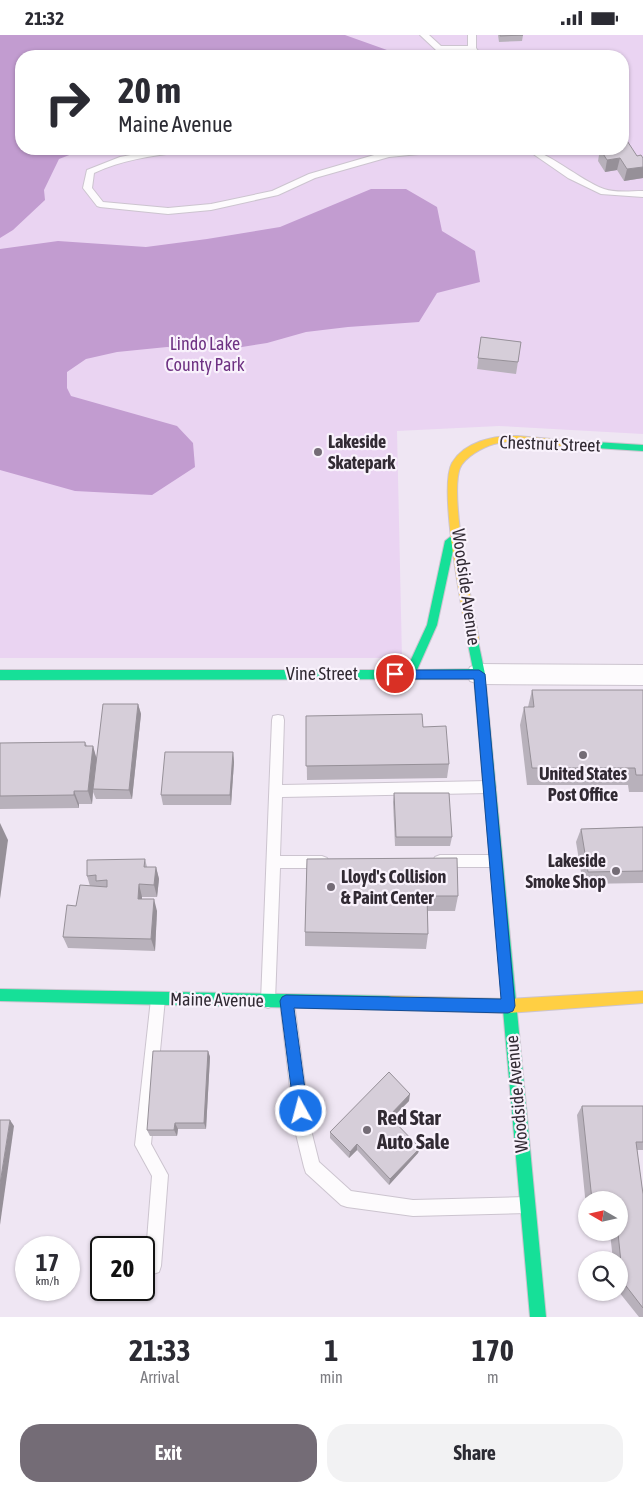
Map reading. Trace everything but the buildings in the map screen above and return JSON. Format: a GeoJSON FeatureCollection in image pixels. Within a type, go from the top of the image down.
{"type":"FeatureCollection","features":[{"type":"Feature","properties":{"kind":"street","name":"Chestnut Street"},"geometry":{"type":"LineString","coordinates":[[452,484],[455,466],[472,449],[496,439],[643,448]]}},
{"type":"Feature","properties":{"kind":"street","name":"Woodside Avenue"},"geometry":{"type":"LineString","coordinates":[[452,484],[464,591],[479,674],[538,1317]]}},
{"type":"Feature","properties":{"kind":"street"},"geometry":{"type":"LineString","coordinates":[[395,674],[413,667],[432,625],[456,515]]}},
{"type":"Feature","properties":{"kind":"street","name":"Vine Street"},"geometry":{"type":"LineString","coordinates":[[0,675],[643,675]]}},
{"type":"Feature","properties":{"kind":"street","name":"Maine Avenue"},"geometry":{"type":"LineString","coordinates":[[0,995],[508,1006],[643,997]]}},
{"type":"Feature","properties":{"kind":"lane"},"geometry":{"type":"LineString","coordinates":[[424,35],[439,48],[472,48],[472,35]]}},
{"type":"Feature","properties":{"kind":"lane"},"geometry":{"type":"LineString","coordinates":[[140,155],[106,163],[90,172],[87,188],[100,204],[168,211],[210,207],[275,193],[312,176],[385,155]]}},
{"type":"Feature","properties":{"kind":"lane"},"geometry":{"type":"LineString","coordinates":[[539,155],[571,176],[604,192],[643,194]]}},
{"type":"Feature","properties":{"kind":"lane"},"geometry":{"type":"LineString","coordinates":[[268,1001],[278,721]]}},
{"type":"Feature","properties":{"kind":"lane"},"geometry":{"type":"LineString","coordinates":[[275,791],[489,787]]}},
{"type":"Feature","properties":{"kind":"lane"},"geometry":{"type":"LineString","coordinates":[[428,861],[495,861]]}},
{"type":"Feature","properties":{"kind":"lane"},"geometry":{"type":"LineString","coordinates":[[272,862],[340,862]]}},
{"type":"Feature","properties":{"kind":"lane"},"geometry":{"type":"LineString","coordinates":[[155,1240],[160,1175],[143,1145],[158,999]]}},
{"type":"Feature","properties":{"kind":"lane"},"geometry":{"type":"LineString","coordinates":[[286,1001],[303,1130],[312,1167],[347,1199],[413,1208],[527,1205]]}},
{"type":"Feature","properties":{"kind":"green space","name":"Lindo Lake County Park"},"geometry":{"type":"Polygon","coordinates":[[[0,35],[643,35],[643,434],[499,426],[397,431],[402,658],[0,658],[0,35]]]}},
{"type":"Feature","properties":{"kind":"shaded area"},"geometry":{"type":"Polygon","coordinates":[[[0,35],[345,35],[387,50],[15,50],[15,155],[69,155],[59,159],[44,190],[45,200],[13,230],[0,238],[0,35]]]}},
{"type":"Feature","properties":{"kind":"shaded area"},"geometry":{"type":"Polygon","coordinates":[[[371,189],[406,189],[437,207],[442,231],[475,251],[480,282],[437,293],[419,322],[306,332],[267,343],[223,350],[167,347],[117,352],[86,359],[67,372],[67,388],[71,396],[177,426],[193,443],[195,467],[152,495],[75,491],[0,470],[0,249],[58,241],[146,247],[207,239],[280,227],[371,189]]]}},
{"type":"Feature","properties":{"kind":"traffic: fast"},"geometry":{"type":"LineString","coordinates":[[563,443],[643,448]]}},
{"type":"Feature","properties":{"kind":"traffic: fast"},"geometry":{"type":"LineString","coordinates":[[395,674],[413,667],[432,625],[450,541]]}},
{"type":"Feature","properties":{"kind":"traffic: fast"},"geometry":{"type":"LineString","coordinates":[[473,639],[479,674],[538,1317]]}},
{"type":"Feature","properties":{"kind":"traffic: fast"},"geometry":{"type":"LineString","coordinates":[[0,675],[479,674]]}},
{"type":"Feature","properties":{"kind":"traffic: fast"},"geometry":{"type":"LineString","coordinates":[[0,995],[391,1003]]}},
{"type":"Feature","properties":{"kind":"traffic: slow"},"geometry":{"type":"LineString","coordinates":[[473,639],[462,577],[455,521],[453,476],[456,465],[473,450],[494,440],[517,439],[563,443]]}},
{"type":"Feature","properties":{"kind":"traffic: slow"},"geometry":{"type":"LineString","coordinates":[[391,1003],[508,1006],[643,997]]}},
{"type":"Feature","properties":{"kind":"place","name":"Lakeside Skatepark"},"geometry":{"type":"Point","coordinates":[318,452]}},
{"type":"Feature","properties":{"kind":"place","name":"United States Post Office"},"geometry":{"type":"Point","coordinates":[583,755]}},
{"type":"Feature","properties":{"kind":"place","name":"Lakeside Smoke Shop"},"geometry":{"type":"Point","coordinates":[616,871]}},
{"type":"Feature","properties":{"kind":"place","name":"Lloyd's Collision & Paint Center"},"geometry":{"type":"Point","coordinates":[331,887]}},
{"type":"Feature","properties":{"kind":"place","name":"Red Star Auto Sale"},"geometry":{"type":"Point","coordinates":[367,1130]}},
{"type":"Feature","properties":{"kind":"route"},"geometry":{"type":"LineString","coordinates":[[301,1111],[286,1001],[508,1006],[479,674],[395,674]]}}]}
